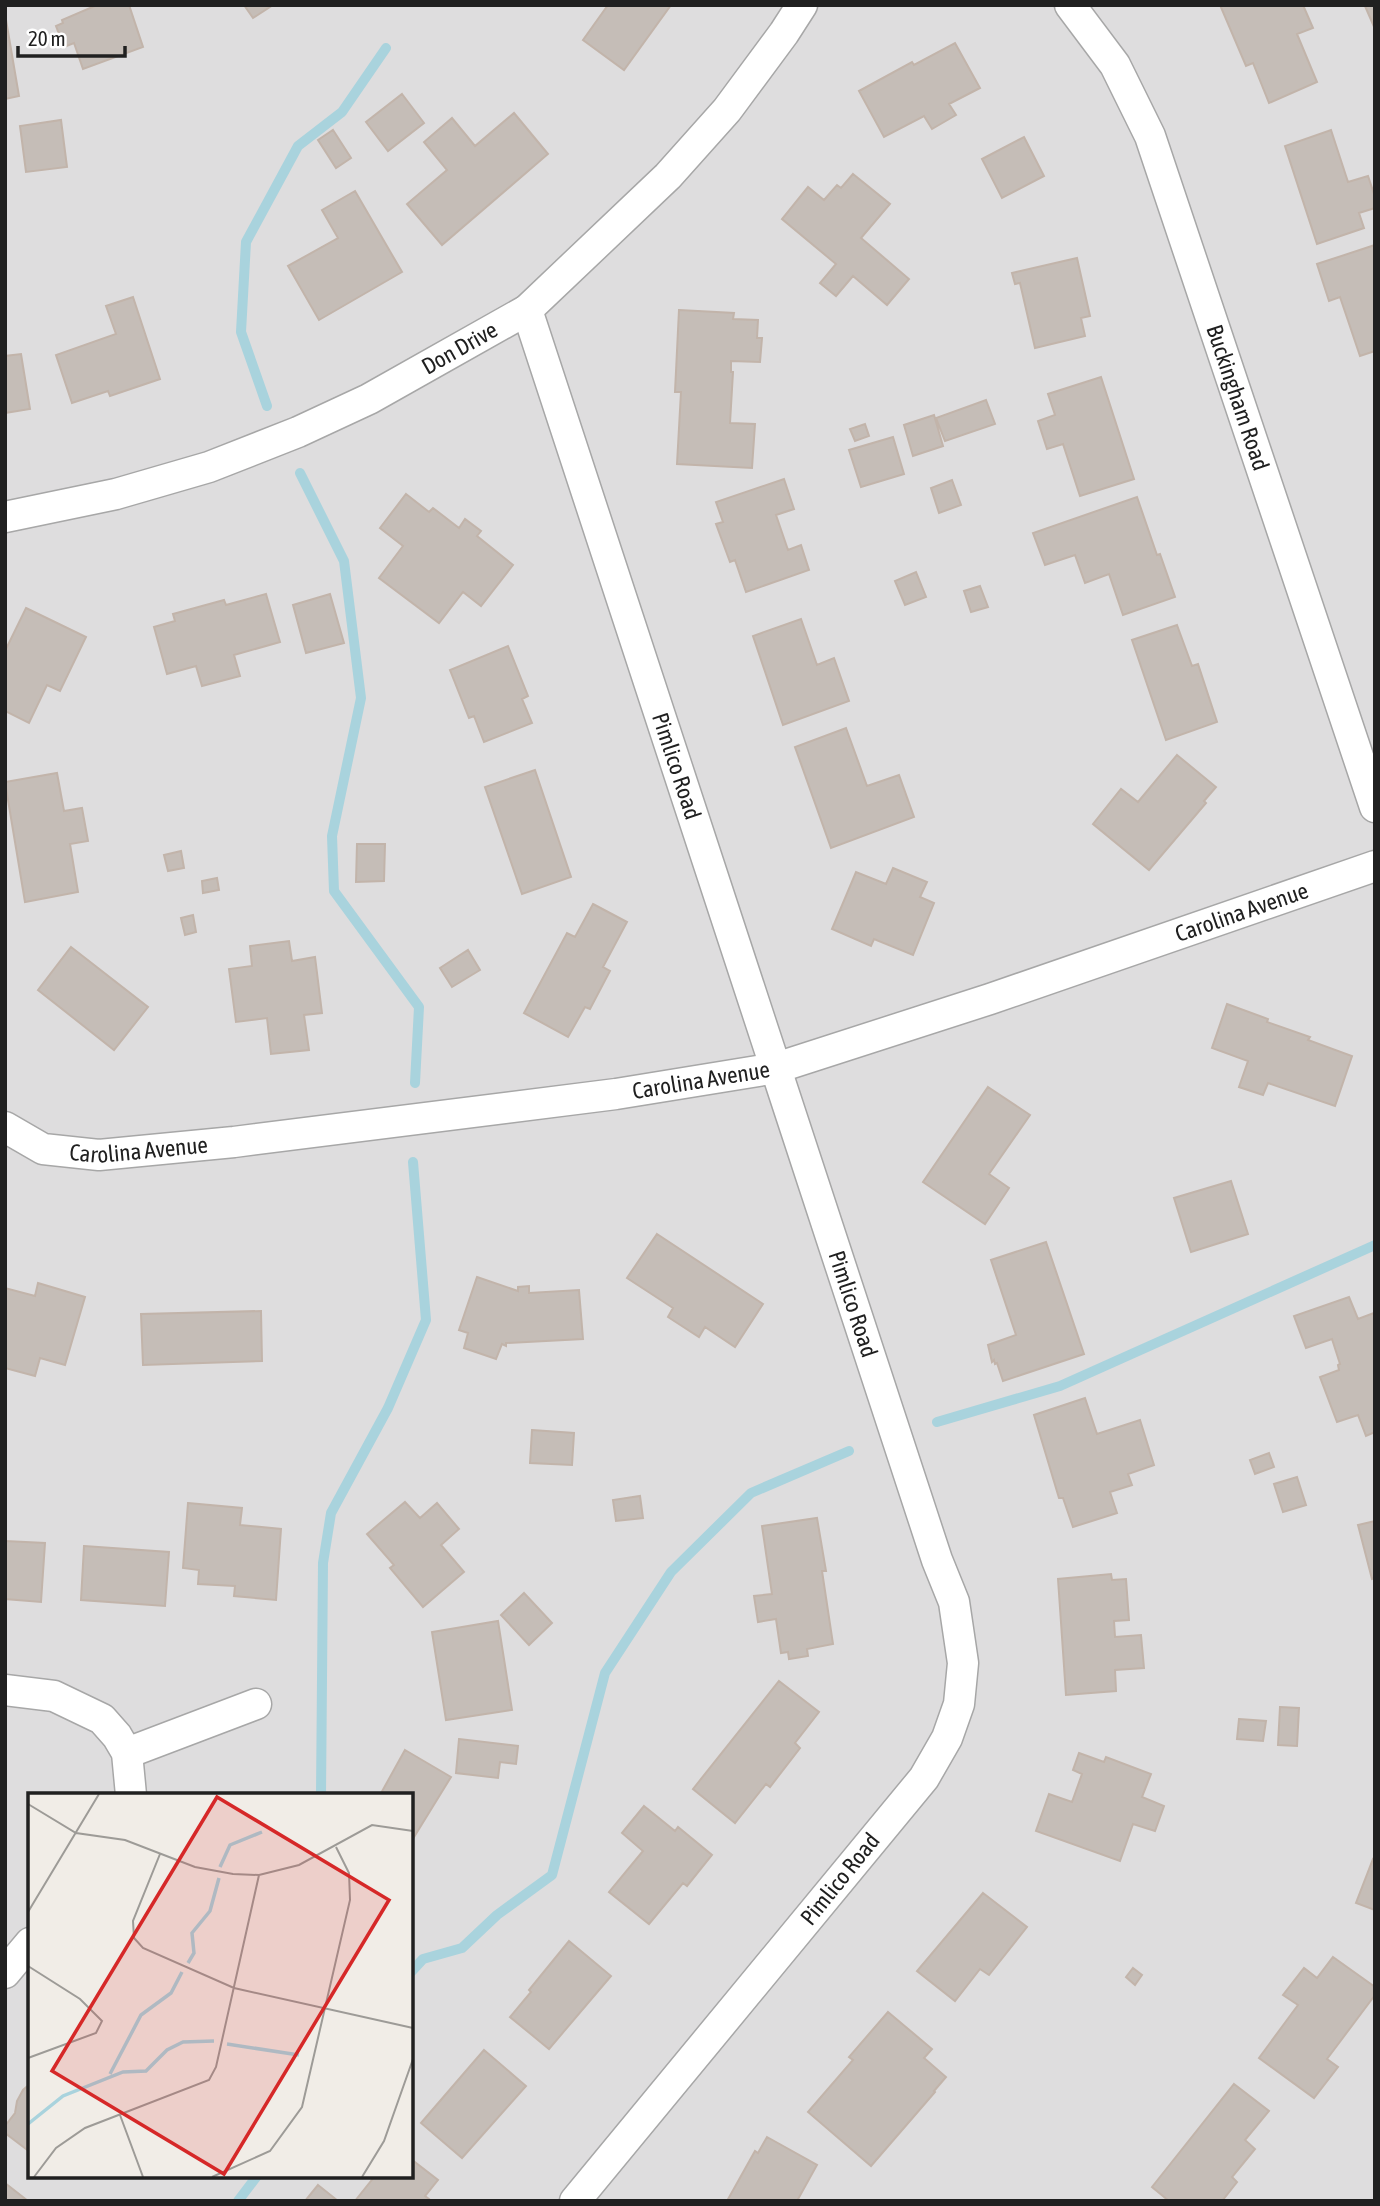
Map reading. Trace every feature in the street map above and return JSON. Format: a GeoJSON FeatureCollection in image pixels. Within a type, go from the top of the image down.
{"type":"FeatureCollection","features":[{"type":"Feature","properties":{"kind":"street","name":"Don Drive"},"geometry":{"type":"LineString","coordinates":[[5,517],[116,494],[209,467],[298,432],[369,400],[527,310],[668,176],[727,110],[802,5]]}},
{"type":"Feature","properties":{"kind":"street","name":"Buckingham Road"},"geometry":{"type":"LineString","coordinates":[[1070,5],[1115,65],[1150,136],[1375,807]]}},
{"type":"Feature","properties":{"kind":"street","name":"Pimlico Road"},"geometry":{"type":"LineString","coordinates":[[527,310],[937,1560],[954,1602],[963,1663],[959,1704],[947,1738],[924,1778],[575,2201]]}},
{"type":"Feature","properties":{"kind":"street","name":"Carolina Avenue"},"geometry":{"type":"LineString","coordinates":[[5,1127],[43,1149],[99,1155],[234,1142],[615,1094],[776,1068],[990,999],[1375,866]]}},
{"type":"Feature","properties":{"kind":"street"},"geometry":{"type":"LineString","coordinates":[[5,1690],[54,1696],[102,1719],[127,1753],[131,1793]]}},
{"type":"Feature","properties":{"kind":"street"},"geometry":{"type":"LineString","coordinates":[[127,1753],[256,1704]]}},
{"type":"Feature","properties":{"kind":"street"},"geometry":{"type":"LineString","coordinates":[[5,1973],[28,1945]]}},
{"type":"Feature","properties":{"kind":"shaded area"},"geometry":{"type":"Polygon","coordinates":[[[5,5],[1375,5],[1375,2201],[5,2201],[5,5]]]}},
{"type":"Feature","properties":{"kind":"building"},"geometry":{"type":"Polygon","coordinates":[[[97,5],[129,5],[143,47],[83,69],[74,43],[64,47],[56,26],[63,23],[62,20],[97,5]]]}},
{"type":"Feature","properties":{"kind":"building"},"geometry":{"type":"Polygon","coordinates":[[[244,5],[273,5],[253,18],[244,5]]]}},
{"type":"Feature","properties":{"kind":"building"},"geometry":{"type":"Polygon","coordinates":[[[608,5],[671,5],[624,70],[583,40],[608,5]]]}},
{"type":"Feature","properties":{"kind":"building"},"geometry":{"type":"Polygon","coordinates":[[[1220,5],[1303,5],[1313,28],[1297,34],[1317,82],[1269,103],[1253,63],[1246,66],[1220,5]]]}},
{"type":"Feature","properties":{"kind":"building"},"geometry":{"type":"Polygon","coordinates":[[[1375,5],[1375,29],[1365,6],[1375,5]]]}},
{"type":"Feature","properties":{"kind":"building"},"geometry":{"type":"Polygon","coordinates":[[[5,14],[19,96],[5,99],[5,14]]]}},
{"type":"Feature","properties":{"kind":"building"},"geometry":{"type":"Polygon","coordinates":[[[955,43],[980,88],[949,104],[956,115],[932,129],[924,116],[884,137],[859,91],[912,62],[914,65],[955,43]]]}},
{"type":"Feature","properties":{"kind":"building"},"geometry":{"type":"Polygon","coordinates":[[[402,94],[424,123],[388,151],[366,122],[402,94]]]}},
{"type":"Feature","properties":{"kind":"building"},"geometry":{"type":"Polygon","coordinates":[[[514,113],[548,154],[442,245],[407,204],[447,170],[424,142],[452,118],[475,146],[514,113]]]}},
{"type":"Feature","properties":{"kind":"building"},"geometry":{"type":"Polygon","coordinates":[[[61,120],[67,167],[26,172],[20,126],[61,120]]]}},
{"type":"Feature","properties":{"kind":"building"},"geometry":{"type":"Polygon","coordinates":[[[333,130],[351,158],[336,168],[318,140],[333,130]]]}},
{"type":"Feature","properties":{"kind":"building"},"geometry":{"type":"Polygon","coordinates":[[[1331,130],[1348,182],[1368,176],[1375,197],[1375,208],[1359,213],[1364,228],[1317,244],[1285,146],[1331,130]]]}},
{"type":"Feature","properties":{"kind":"building"},"geometry":{"type":"Polygon","coordinates":[[[1024,137],[1044,176],[1002,198],[982,159],[1024,137]]]}},
{"type":"Feature","properties":{"kind":"building"},"geometry":{"type":"Polygon","coordinates":[[[853,174],[890,204],[861,238],[909,279],[887,305],[853,276],[836,296],[820,283],[836,264],[782,219],[808,187],[824,200],[837,185],[841,188],[853,174]]]}},
{"type":"Feature","properties":{"kind":"building"},"geometry":{"type":"Polygon","coordinates":[[[355,191],[402,272],[319,320],[288,266],[338,238],[322,210],[355,191]]]}},
{"type":"Feature","properties":{"kind":"building"},"geometry":{"type":"Polygon","coordinates":[[[1375,245],[1375,351],[1360,356],[1340,297],[1329,301],[1317,264],[1375,245]]]}},
{"type":"Feature","properties":{"kind":"building"},"geometry":{"type":"Polygon","coordinates":[[[1077,258],[1090,316],[1081,318],[1085,336],[1035,348],[1020,283],[1015,284],[1012,273],[1077,258]]]}},
{"type":"Feature","properties":{"kind":"building"},"geometry":{"type":"Polygon","coordinates":[[[133,297],[160,379],[110,396],[108,391],[72,403],[56,355],[116,334],[106,306],[133,297]]]}},
{"type":"Feature","properties":{"kind":"building"},"geometry":{"type":"Polygon","coordinates":[[[679,310],[734,313],[733,319],[758,320],[757,338],[762,338],[760,362],[731,361],[733,372],[730,423],[755,424],[752,468],[677,464],[681,392],[675,392],[679,310]]]}},
{"type":"Feature","properties":{"kind":"building"},"geometry":{"type":"Polygon","coordinates":[[[21,354],[30,409],[5,413],[5,356],[21,354]]]}},
{"type":"Feature","properties":{"kind":"building"},"geometry":{"type":"Polygon","coordinates":[[[1101,377],[1134,479],[1080,496],[1063,444],[1047,449],[1038,421],[1055,415],[1048,394],[1101,377]]]}},
{"type":"Feature","properties":{"kind":"building"},"geometry":{"type":"Polygon","coordinates":[[[986,400],[995,424],[945,441],[936,418],[986,400]]]}},
{"type":"Feature","properties":{"kind":"building"},"geometry":{"type":"Polygon","coordinates":[[[934,415],[943,446],[913,456],[904,425],[934,415]]]}},
{"type":"Feature","properties":{"kind":"building"},"geometry":{"type":"Polygon","coordinates":[[[865,424],[869,436],[855,441],[850,429],[865,424]]]}},
{"type":"Feature","properties":{"kind":"building"},"geometry":{"type":"Polygon","coordinates":[[[893,437],[904,474],[861,487],[849,450],[893,437]]]}},
{"type":"Feature","properties":{"kind":"building"},"geometry":{"type":"Polygon","coordinates":[[[784,479],[794,509],[776,515],[788,550],[801,545],[809,570],[746,592],[735,560],[730,562],[716,524],[723,522],[716,502],[784,479]]]}},
{"type":"Feature","properties":{"kind":"building"},"geometry":{"type":"Polygon","coordinates":[[[952,480],[961,505],[939,513],[931,488],[952,480]]]}},
{"type":"Feature","properties":{"kind":"building"},"geometry":{"type":"Polygon","coordinates":[[[406,494],[429,512],[433,508],[459,528],[465,519],[481,531],[477,536],[513,565],[481,606],[463,592],[439,623],[379,578],[403,546],[380,528],[406,494]]]}},
{"type":"Feature","properties":{"kind":"building"},"geometry":{"type":"Polygon","coordinates":[[[1137,497],[1175,597],[1123,615],[1109,574],[1085,583],[1075,555],[1045,565],[1033,533],[1137,497]]]}},
{"type":"Feature","properties":{"kind":"building"},"geometry":{"type":"Polygon","coordinates":[[[916,572],[926,597],[905,605],[895,581],[916,572]]]}},
{"type":"Feature","properties":{"kind":"building"},"geometry":{"type":"Polygon","coordinates":[[[980,586],[988,607],[971,612],[964,591],[980,586]]]}},
{"type":"Feature","properties":{"kind":"building"},"geometry":{"type":"Polygon","coordinates":[[[266,594],[280,642],[234,655],[240,676],[202,686],[196,666],[167,674],[154,627],[175,621],[173,614],[224,600],[226,605],[266,594]]]}},
{"type":"Feature","properties":{"kind":"building"},"geometry":{"type":"Polygon","coordinates":[[[330,594],[344,643],[306,653],[293,605],[330,594]]]}},
{"type":"Feature","properties":{"kind":"building"},"geometry":{"type":"Polygon","coordinates":[[[26,608],[86,637],[60,691],[47,685],[29,723],[5,711],[5,651],[26,608]]]}},
{"type":"Feature","properties":{"kind":"building"},"geometry":{"type":"Polygon","coordinates":[[[801,619],[817,665],[834,658],[849,701],[783,725],[753,636],[801,619]]]}},
{"type":"Feature","properties":{"kind":"building"},"geometry":{"type":"Polygon","coordinates":[[[1177,625],[1192,666],[1198,664],[1217,722],[1166,740],[1132,640],[1177,625]]]}},
{"type":"Feature","properties":{"kind":"building"},"geometry":{"type":"Polygon","coordinates":[[[508,646],[528,696],[522,699],[532,723],[484,742],[474,716],[469,718],[450,670],[508,646]]]}},
{"type":"Feature","properties":{"kind":"building"},"geometry":{"type":"Polygon","coordinates":[[[846,728],[867,786],[899,775],[914,817],[831,848],[795,747],[846,728]]]}},
{"type":"Feature","properties":{"kind":"building"},"geometry":{"type":"Polygon","coordinates":[[[1177,755],[1216,787],[1204,801],[1206,803],[1149,870],[1093,824],[1121,789],[1138,802],[1177,755]]]}},
{"type":"Feature","properties":{"kind":"building"},"geometry":{"type":"Polygon","coordinates":[[[535,770],[571,877],[522,894],[485,787],[535,770]]]}},
{"type":"Feature","properties":{"kind":"building"},"geometry":{"type":"Polygon","coordinates":[[[57,773],[64,811],[82,808],[88,841],[70,844],[78,892],[25,902],[5,782],[57,773]]]}},
{"type":"Feature","properties":{"kind":"building"},"geometry":{"type":"Polygon","coordinates":[[[357,844],[385,844],[384,881],[356,882],[357,844]]]}},
{"type":"Feature","properties":{"kind":"building"},"geometry":{"type":"Polygon","coordinates":[[[181,851],[184,868],[168,871],[164,855],[181,851]]]}},
{"type":"Feature","properties":{"kind":"building"},"geometry":{"type":"Polygon","coordinates":[[[893,868],[927,882],[920,897],[934,903],[913,955],[874,939],[871,946],[832,929],[856,872],[886,884],[893,868]]]}},
{"type":"Feature","properties":{"kind":"building"},"geometry":{"type":"Polygon","coordinates":[[[217,878],[219,890],[203,893],[202,881],[217,878]]]}},
{"type":"Feature","properties":{"kind":"building"},"geometry":{"type":"Polygon","coordinates":[[[593,904],[627,922],[603,967],[610,971],[590,1009],[585,1007],[568,1037],[524,1013],[567,933],[575,937],[593,904]]]}},
{"type":"Feature","properties":{"kind":"building"},"geometry":{"type":"Polygon","coordinates":[[[193,915],[196,932],[185,935],[181,918],[193,915]]]}},
{"type":"Feature","properties":{"kind":"building"},"geometry":{"type":"Polygon","coordinates":[[[289,941],[292,961],[315,957],[322,1013],[304,1015],[309,1050],[271,1054],[267,1018],[236,1022],[229,969],[252,966],[250,946],[289,941]]]}},
{"type":"Feature","properties":{"kind":"building"},"geometry":{"type":"Polygon","coordinates":[[[71,947],[148,1007],[114,1050],[38,990],[71,947]]]}},
{"type":"Feature","properties":{"kind":"building"},"geometry":{"type":"Polygon","coordinates":[[[468,950],[480,970],[452,987],[440,968],[468,950]]]}},
{"type":"Feature","properties":{"kind":"building"},"geometry":{"type":"Polygon","coordinates":[[[1227,1004],[1310,1037],[1308,1040],[1352,1056],[1335,1106],[1268,1083],[1263,1095],[1239,1087],[1248,1061],[1212,1048],[1227,1004]]]}},
{"type":"Feature","properties":{"kind":"building"},"geometry":{"type":"Polygon","coordinates":[[[988,1087],[1030,1115],[989,1174],[1009,1188],[985,1224],[923,1182],[988,1087]]]}},
{"type":"Feature","properties":{"kind":"building"},"geometry":{"type":"Polygon","coordinates":[[[1231,1181],[1248,1234],[1191,1252],[1174,1198],[1231,1181]]]}},
{"type":"Feature","properties":{"kind":"building"},"geometry":{"type":"Polygon","coordinates":[[[657,1234],[763,1304],[735,1347],[705,1327],[699,1337],[668,1317],[673,1308],[627,1278],[657,1234]]]}},
{"type":"Feature","properties":{"kind":"building"},"geometry":{"type":"Polygon","coordinates":[[[1046,1242],[1084,1354],[1003,1381],[997,1363],[995,1364],[994,1360],[992,1362],[988,1345],[1016,1335],[991,1260],[1046,1242]]]}},
{"type":"Feature","properties":{"kind":"building"},"geometry":{"type":"Polygon","coordinates":[[[477,1277],[518,1291],[518,1287],[529,1286],[529,1293],[579,1290],[583,1339],[506,1343],[506,1346],[502,1344],[496,1359],[464,1348],[468,1333],[459,1330],[477,1277]]]}},
{"type":"Feature","properties":{"kind":"building"},"geometry":{"type":"Polygon","coordinates":[[[38,1283],[85,1297],[65,1365],[40,1358],[35,1376],[5,1368],[5,1288],[35,1296],[38,1283]]]}},
{"type":"Feature","properties":{"kind":"building"},"geometry":{"type":"Polygon","coordinates":[[[1349,1297],[1358,1319],[1375,1314],[1375,1432],[1366,1436],[1358,1415],[1337,1422],[1320,1377],[1339,1370],[1340,1364],[1332,1339],[1306,1348],[1294,1316],[1349,1297]]]}},
{"type":"Feature","properties":{"kind":"building"},"geometry":{"type":"Polygon","coordinates":[[[261,1311],[262,1361],[143,1365],[141,1314],[261,1311]]]}},
{"type":"Feature","properties":{"kind":"building"},"geometry":{"type":"Polygon","coordinates":[[[1085,1398],[1097,1434],[1140,1420],[1154,1465],[1128,1474],[1132,1485],[1110,1492],[1117,1513],[1073,1527],[1063,1498],[1059,1498],[1034,1415],[1085,1398]]]}},
{"type":"Feature","properties":{"kind":"building"},"geometry":{"type":"Polygon","coordinates":[[[532,1430],[574,1433],[572,1465],[530,1463],[532,1430]]]}},
{"type":"Feature","properties":{"kind":"building"},"geometry":{"type":"Polygon","coordinates":[[[1269,1453],[1274,1467],[1255,1474],[1250,1460],[1269,1453]]]}},
{"type":"Feature","properties":{"kind":"building"},"geometry":{"type":"Polygon","coordinates":[[[1297,1477],[1306,1505],[1283,1512],[1274,1484],[1297,1477]]]}},
{"type":"Feature","properties":{"kind":"building"},"geometry":{"type":"Polygon","coordinates":[[[640,1496],[643,1518],[616,1521],[613,1500],[640,1496]]]}},
{"type":"Feature","properties":{"kind":"building"},"geometry":{"type":"Polygon","coordinates":[[[405,1502],[420,1518],[437,1503],[459,1529],[441,1545],[464,1572],[423,1607],[390,1568],[394,1565],[367,1534],[405,1502]]]}},
{"type":"Feature","properties":{"kind":"building"},"geometry":{"type":"Polygon","coordinates":[[[188,1503],[242,1508],[240,1525],[281,1529],[276,1600],[234,1596],[235,1586],[198,1584],[199,1570],[183,1568],[188,1503]]]}},
{"type":"Feature","properties":{"kind":"building"},"geometry":{"type":"Polygon","coordinates":[[[817,1518],[826,1571],[822,1571],[833,1644],[807,1649],[808,1656],[789,1659],[788,1652],[781,1653],[776,1619],[758,1622],[754,1596],[772,1594],[762,1526],[817,1518]]]}},
{"type":"Feature","properties":{"kind":"building"},"geometry":{"type":"Polygon","coordinates":[[[1375,1521],[1375,1578],[1372,1579],[1358,1525],[1375,1521]]]}},
{"type":"Feature","properties":{"kind":"building"},"geometry":{"type":"Polygon","coordinates":[[[5,1541],[45,1543],[41,1602],[5,1599],[5,1541]]]}},
{"type":"Feature","properties":{"kind":"building"},"geometry":{"type":"Polygon","coordinates":[[[84,1546],[169,1552],[165,1606],[81,1600],[84,1546]]]}},
{"type":"Feature","properties":{"kind":"building"},"geometry":{"type":"Polygon","coordinates":[[[1111,1574],[1112,1580],[1126,1579],[1129,1620],[1114,1621],[1115,1637],[1141,1635],[1144,1668],[1115,1670],[1116,1691],[1066,1695],[1058,1579],[1111,1574]]]}},
{"type":"Feature","properties":{"kind":"building"},"geometry":{"type":"Polygon","coordinates":[[[524,1593],[552,1623],[529,1645],[501,1615],[524,1593]]]}},
{"type":"Feature","properties":{"kind":"building"},"geometry":{"type":"Polygon","coordinates":[[[498,1621],[512,1710],[446,1720],[432,1632],[498,1621]]]}},
{"type":"Feature","properties":{"kind":"building"},"geometry":{"type":"Polygon","coordinates":[[[779,1681],[819,1712],[795,1743],[800,1748],[770,1787],[766,1784],[735,1823],[693,1789],[779,1681]]]}},
{"type":"Feature","properties":{"kind":"building"},"geometry":{"type":"Polygon","coordinates":[[[1280,1707],[1299,1708],[1297,1746],[1278,1745],[1280,1707]]]}},
{"type":"Feature","properties":{"kind":"building"},"geometry":{"type":"Polygon","coordinates":[[[1239,1719],[1266,1721],[1263,1741],[1237,1739],[1239,1719]]]}},
{"type":"Feature","properties":{"kind":"building"},"geometry":{"type":"Polygon","coordinates":[[[459,1739],[518,1746],[516,1764],[500,1762],[498,1778],[456,1773],[459,1739]]]}},
{"type":"Feature","properties":{"kind":"building"},"geometry":{"type":"Polygon","coordinates":[[[405,1750],[451,1777],[413,1839],[413,1793],[381,1793],[405,1750]]]}},
{"type":"Feature","properties":{"kind":"building"},"geometry":{"type":"Polygon","coordinates":[[[1079,1753],[1104,1762],[1106,1757],[1151,1774],[1142,1797],[1164,1806],[1155,1831],[1133,1824],[1120,1861],[1036,1831],[1049,1794],[1072,1802],[1082,1774],[1073,1770],[1079,1753]]]}},
{"type":"Feature","properties":{"kind":"building"},"geometry":{"type":"Polygon","coordinates":[[[644,1806],[675,1831],[678,1827],[712,1855],[687,1886],[683,1883],[649,1924],[609,1892],[643,1851],[622,1833],[644,1806]]]}},
{"type":"Feature","properties":{"kind":"building"},"geometry":{"type":"Polygon","coordinates":[[[1373,1859],[1375,1860],[1375,1910],[1356,1903],[1373,1859]]]}},
{"type":"Feature","properties":{"kind":"building"},"geometry":{"type":"Polygon","coordinates":[[[983,1893],[1027,1927],[989,1975],[980,1969],[955,2001],[917,1971],[983,1893]]]}},
{"type":"Feature","properties":{"kind":"building"},"geometry":{"type":"Polygon","coordinates":[[[569,1941],[611,1976],[549,2049],[510,2017],[569,1941]]]}},
{"type":"Feature","properties":{"kind":"building"},"geometry":{"type":"Polygon","coordinates":[[[1333,1957],[1375,1987],[1375,1995],[1327,2059],[1338,2067],[1314,2098],[1259,2058],[1298,2005],[1283,1995],[1304,1968],[1317,1978],[1333,1957]]]}},
{"type":"Feature","properties":{"kind":"building"},"geometry":{"type":"Polygon","coordinates":[[[1133,1968],[1142,1975],[1135,1985],[1126,1977],[1133,1968]]]}},
{"type":"Feature","properties":{"kind":"building"},"geometry":{"type":"Polygon","coordinates":[[[888,2012],[932,2049],[924,2058],[946,2077],[871,2166],[808,2112],[853,2060],[849,2057],[888,2012]]]}},
{"type":"Feature","properties":{"kind":"building"},"geometry":{"type":"Polygon","coordinates":[[[484,2050],[526,2086],[462,2158],[421,2123],[484,2050]]]}},
{"type":"Feature","properties":{"kind":"building"},"geometry":{"type":"Polygon","coordinates":[[[1234,2084],[1269,2111],[1245,2140],[1255,2149],[1232,2177],[1237,2182],[1222,2201],[1169,2201],[1152,2187],[1234,2084]]]}},
{"type":"Feature","properties":{"kind":"building"},"geometry":{"type":"Polygon","coordinates":[[[28,2086],[28,2150],[5,2133],[5,2126],[15,2113],[23,2090],[28,2086]]]}},
{"type":"Feature","properties":{"kind":"building"},"geometry":{"type":"Polygon","coordinates":[[[767,2137],[817,2165],[797,2201],[727,2201],[755,2151],[758,2153],[767,2137]]]}},
{"type":"Feature","properties":{"kind":"building"},"geometry":{"type":"Polygon","coordinates":[[[413,2161],[438,2180],[425,2196],[428,2201],[355,2201],[373,2178],[413,2178],[413,2161]]]}},
{"type":"Feature","properties":{"kind":"building"},"geometry":{"type":"Polygon","coordinates":[[[5,2183],[28,2201],[5,2201],[5,2183]]]}},
{"type":"Feature","properties":{"kind":"building"},"geometry":{"type":"Polygon","coordinates":[[[318,2185],[338,2201],[305,2201],[318,2185]]]}},
{"type":"Feature","properties":{"kind":"waterway"},"geometry":{"type":"LineString","coordinates":[[267,406],[241,332],[246,242],[298,146],[342,112],[386,48]]}},
{"type":"Feature","properties":{"kind":"waterway"},"geometry":{"type":"LineString","coordinates":[[300,473],[344,561],[361,698],[332,836],[334,891],[419,1007],[415,1083]]}},
{"type":"Feature","properties":{"kind":"waterway"},"geometry":{"type":"LineString","coordinates":[[321,1793],[323,1563],[331,1513],[388,1408],[426,1320],[413,1162]]}},
{"type":"Feature","properties":{"kind":"waterway"},"geometry":{"type":"LineString","coordinates":[[937,1422],[1060,1386],[1375,1245]]}},
{"type":"Feature","properties":{"kind":"waterway"},"geometry":{"type":"LineString","coordinates":[[413,1970],[423,1959],[462,1948],[497,1915],[552,1875],[605,1673],[671,1572],[751,1493],[849,1451]]}},
{"type":"Feature","properties":{"kind":"waterway"},"geometry":{"type":"LineString","coordinates":[[238,2201],[255,2178]]}}]}
